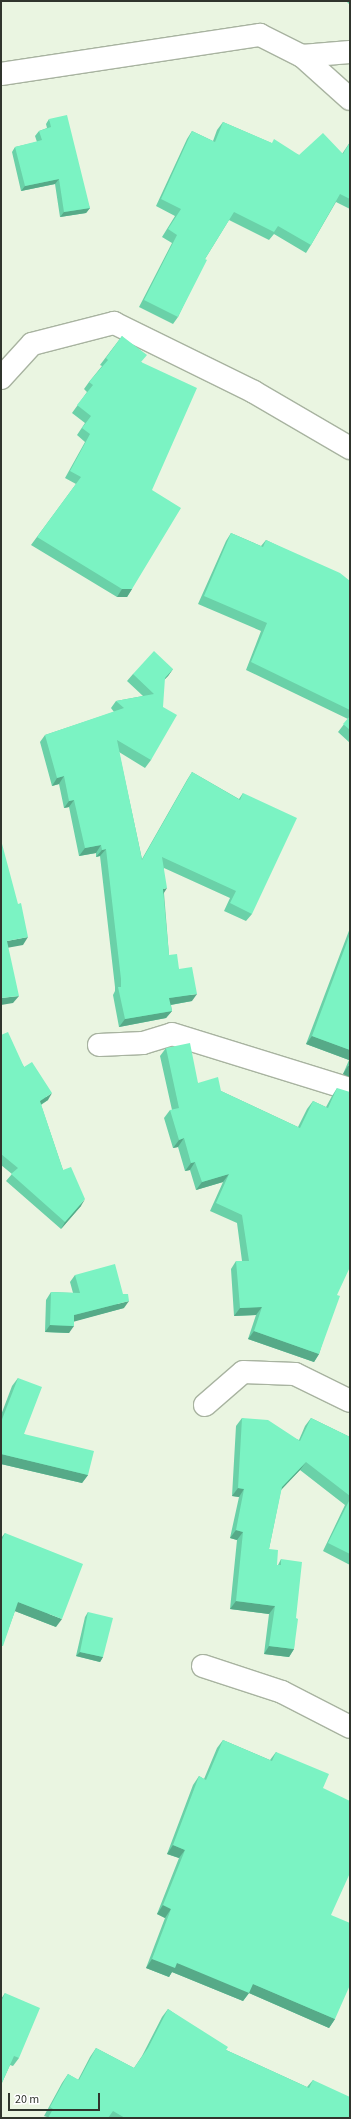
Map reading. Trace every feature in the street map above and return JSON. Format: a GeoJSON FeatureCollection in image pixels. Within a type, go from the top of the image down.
{"type":"FeatureCollection","features":[{"type":"Feature","properties":{"kind":"street"},"geometry":{"type":"LineString","coordinates":[[1,74],[260,35],[302,56],[350,99]]}},
{"type":"Feature","properties":{"kind":"street"},"geometry":{"type":"LineString","coordinates":[[302,56],[350,52]]}},
{"type":"Feature","properties":{"kind":"street"},"geometry":{"type":"LineString","coordinates":[[1,378],[32,344],[114,322],[254,392],[350,448]]}},
{"type":"Feature","properties":{"kind":"street"},"geometry":{"type":"LineString","coordinates":[[99,1045],[143,1043],[172,1034],[350,1089]]}},
{"type":"Feature","properties":{"kind":"street"},"geometry":{"type":"LineString","coordinates":[[205,1405],[243,1372],[295,1374],[350,1401]]}},
{"type":"Feature","properties":{"kind":"street"},"geometry":{"type":"LineString","coordinates":[[203,1666],[282,1692],[350,1727]]}},
{"type":"Feature","properties":{"kind":"building"},"geometry":{"type":"Polygon","coordinates":[[[67,115],[90,208],[64,212],[59,179],[25,186],[15,147],[42,140],[39,131],[51,127],[49,119],[67,115]]]}},
{"type":"Feature","properties":{"kind":"building"},"geometry":{"type":"Polygon","coordinates":[[[223,122],[272,143],[274,139],[299,155],[323,133],[343,154],[350,142],[350,199],[340,194],[311,245],[278,226],[274,232],[234,212],[205,259],[207,260],[178,317],[144,300],[177,235],[168,229],[181,209],[161,199],[192,131],[215,142],[223,122]]]}},
{"type":"Feature","properties":{"kind":"building"},"geometry":{"type":"Polygon","coordinates":[[[122,336],[147,355],[141,362],[197,388],[152,490],[181,508],[132,589],[122,589],[37,537],[81,477],[70,471],[90,434],[82,428],[91,416],[77,405],[93,385],[89,382],[108,360],[106,358],[122,336]]]}},
{"type":"Feature","properties":{"kind":"building"},"geometry":{"type":"Polygon","coordinates":[[[231,533],[263,547],[266,540],[340,573],[350,581],[350,710],[251,662],[267,623],[204,596],[231,533]]]}},
{"type":"Feature","properties":{"kind":"building"},"geometry":{"type":"Polygon","coordinates":[[[154,651],[173,669],[165,678],[163,707],[177,715],[151,760],[117,740],[142,860],[192,772],[240,800],[243,793],[297,818],[252,914],[230,903],[236,891],[162,857],[167,888],[163,889],[169,955],[177,954],[179,969],[192,967],[197,994],[169,998],[172,1011],[125,1019],[118,987],[121,987],[121,979],[106,849],[102,850],[101,845],[85,848],[74,800],[69,801],[64,776],[57,778],[45,735],[124,708],[116,701],[154,694],[133,674],[154,651]]]}},
{"type":"Feature","properties":{"kind":"building"},"geometry":{"type":"Polygon","coordinates":[[[350,716],[350,730],[343,724],[350,716]]]}},
{"type":"Feature","properties":{"kind":"building"},"geometry":{"type":"Polygon","coordinates":[[[1,840],[18,904],[21,903],[28,937],[7,941],[19,996],[1,998],[1,840]]]}},
{"type":"Feature","properties":{"kind":"building"},"geometry":{"type":"Polygon","coordinates":[[[350,934],[350,1050],[312,1036],[350,934]]]}},
{"type":"Feature","properties":{"kind":"building"},"geometry":{"type":"Polygon","coordinates":[[[8,1032],[24,1067],[32,1062],[52,1093],[40,1101],[63,1170],[71,1167],[85,1199],[65,1222],[11,1174],[18,1168],[1,1154],[1,1035],[8,1032]]]}},
{"type":"Feature","properties":{"kind":"building"},"geometry":{"type":"Polygon","coordinates":[[[190,1043],[198,1083],[218,1077],[221,1091],[300,1128],[313,1101],[328,1108],[337,1088],[350,1092],[350,1267],[337,1295],[340,1296],[319,1354],[254,1331],[262,1307],[240,1308],[236,1261],[249,1261],[242,1215],[216,1203],[229,1174],[202,1182],[195,1162],[191,1163],[184,1138],[179,1140],[170,1110],[179,1108],[166,1048],[190,1043]]]}},
{"type":"Feature","properties":{"kind":"building"},"geometry":{"type":"Polygon","coordinates":[[[115,1264],[123,1294],[128,1294],[129,1301],[74,1315],[74,1326],[50,1325],[51,1292],[80,1293],[75,1275],[115,1264]]]}},
{"type":"Feature","properties":{"kind":"building"},"geometry":{"type":"Polygon","coordinates":[[[18,1378],[42,1387],[24,1434],[94,1451],[88,1475],[1,1454],[1,1422],[18,1378]]]}},
{"type":"Feature","properties":{"kind":"building"},"geometry":{"type":"Polygon","coordinates":[[[242,1418],[268,1420],[300,1441],[311,1418],[350,1437],[350,1496],[306,1462],[282,1487],[269,1549],[278,1550],[277,1565],[281,1565],[281,1559],[302,1562],[296,1618],[298,1619],[294,1649],[269,1646],[275,1606],[236,1601],[243,1532],[236,1530],[244,1489],[238,1488],[242,1418]]]}},
{"type":"Feature","properties":{"kind":"building"},"geometry":{"type":"Polygon","coordinates":[[[350,1499],[350,1554],[328,1543],[350,1499]]]}},
{"type":"Feature","properties":{"kind":"building"},"geometry":{"type":"Polygon","coordinates":[[[5,1533],[83,1564],[62,1619],[18,1602],[3,1646],[1,1646],[1,1542],[5,1533]]]}},
{"type":"Feature","properties":{"kind":"building"},"geometry":{"type":"Polygon","coordinates":[[[88,1612],[113,1618],[103,1657],[80,1652],[88,1612]]]}},
{"type":"Feature","properties":{"kind":"building"},"geometry":{"type":"Polygon","coordinates":[[[223,1740],[272,1761],[276,1752],[329,1774],[323,1788],[350,1801],[350,1873],[331,1915],[350,1923],[350,1985],[335,2019],[253,1984],[249,1993],[177,1963],[175,1968],[152,1959],[171,1909],[163,1905],[185,1850],[173,1845],[199,1776],[206,1780],[223,1740]]]}},
{"type":"Feature","properties":{"kind":"building"},"geometry":{"type":"Polygon","coordinates":[[[5,1993],[40,2008],[19,2058],[14,2056],[1,2085],[1,2002],[5,1993]]]}},
{"type":"Feature","properties":{"kind":"building"},"geometry":{"type":"Polygon","coordinates":[[[168,2009],[228,2047],[226,2050],[309,2088],[313,2080],[350,2097],[350,2118],[125,2118],[113,2111],[108,2118],[48,2118],[53,2109],[50,2107],[68,2074],[79,2080],[96,2048],[134,2068],[148,2048],[168,2009]]]}}]}
